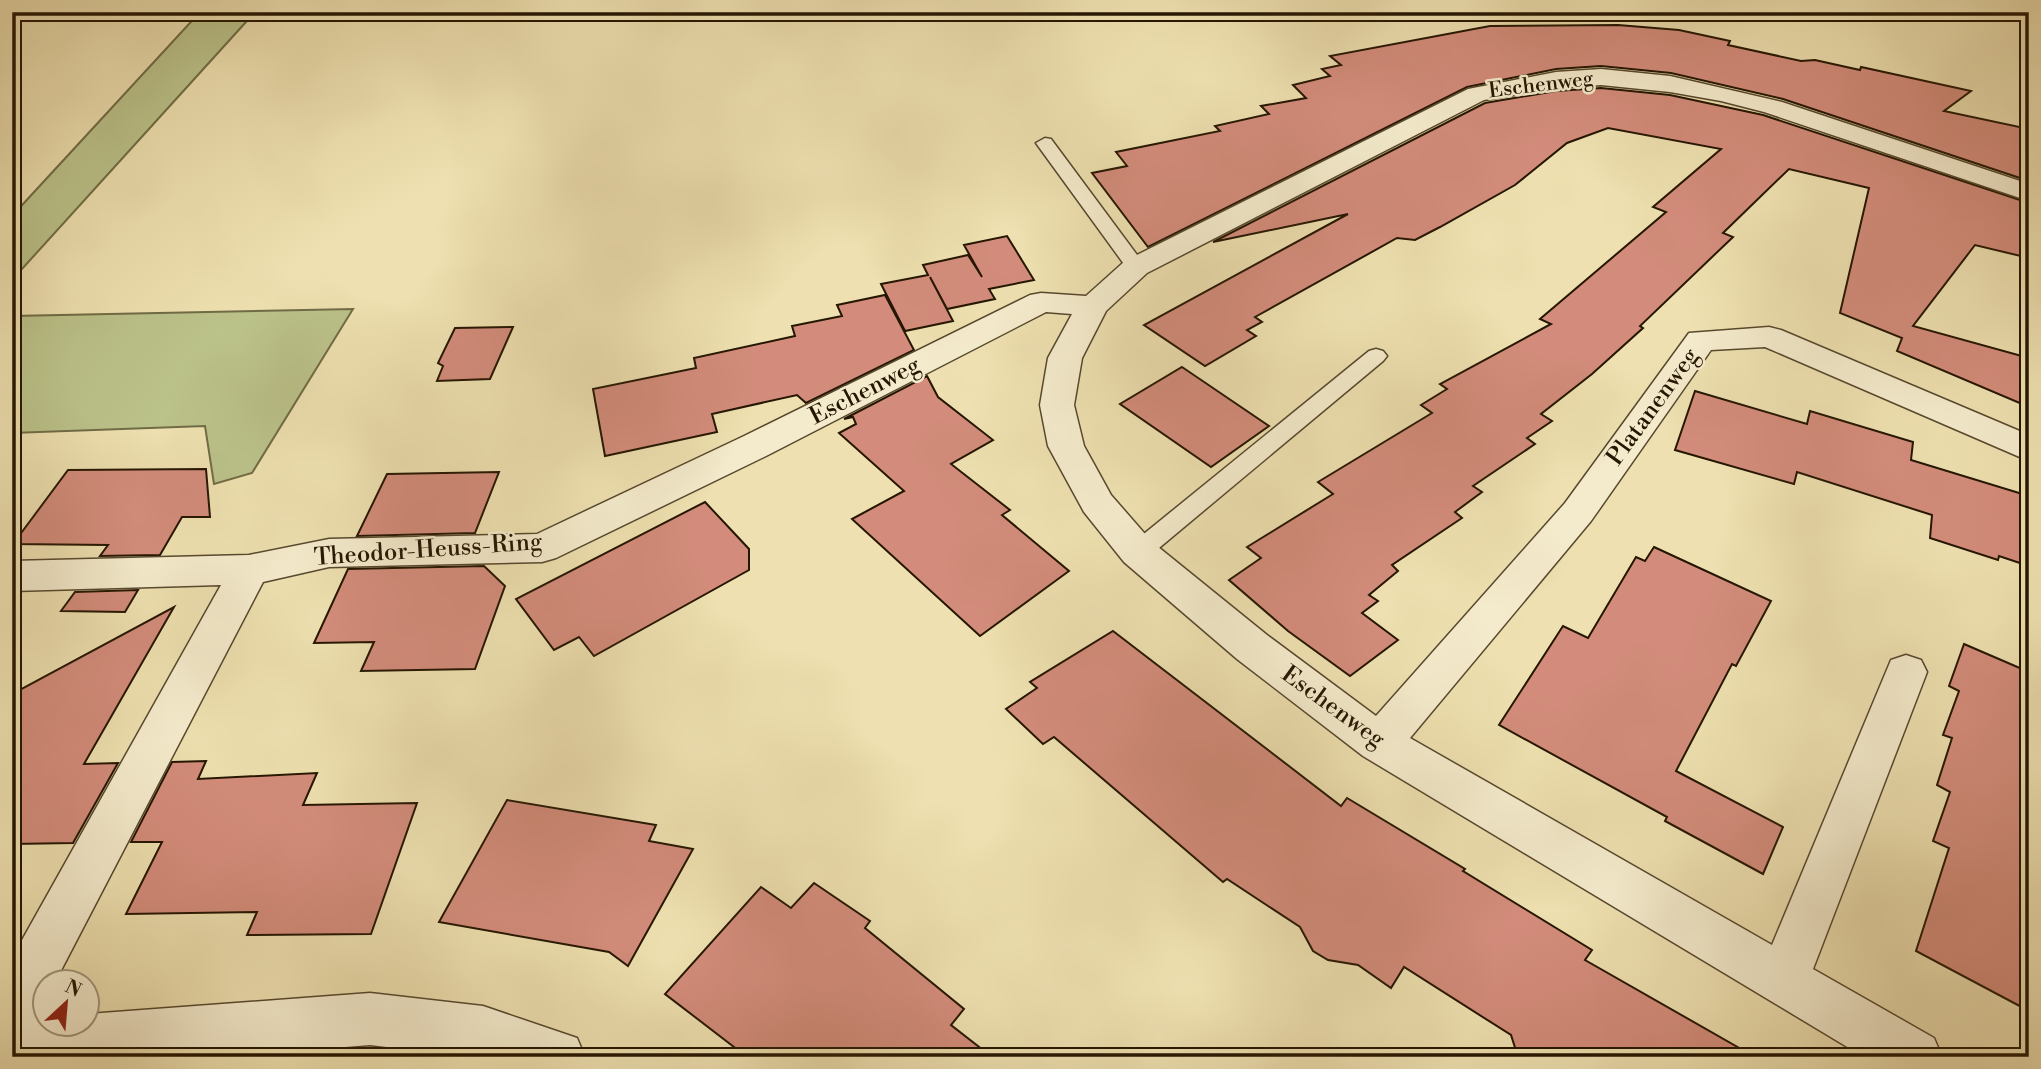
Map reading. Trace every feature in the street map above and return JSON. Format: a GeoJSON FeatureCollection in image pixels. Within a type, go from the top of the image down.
{"type":"FeatureCollection","features":[{"type":"Feature","properties":{"kind":"street","name":"Eschenweg"},"geometry":{"type":"LineString","coordinates":[[1916,1057],[1379,743],[1252,647],[1138,552],[1097,503],[1066,446],[1057,405],[1065,358],[1093,306],[1136,267],[1477,94],[1556,80],[1601,77],[1670,84],[1773,107],[2029,193]]}},
{"type":"Feature","properties":{"kind":"street","name":"Eschenweg"},"geometry":{"type":"LineString","coordinates":[[755,446],[1041,302],[1093,306]]}},
{"type":"Feature","properties":{"kind":"street","name":"Platanenweg"},"geometry":{"type":"LineString","coordinates":[[1379,743],[1578,512],[1701,340],[1769,337],[2029,449]]}},
{"type":"Feature","properties":{"kind":"street","name":"Theodor-Heuss-Ring"},"geometry":{"type":"LineString","coordinates":[[12,576],[249,570],[329,553],[541,548],[755,446]]}},
{"type":"Feature","properties":{"kind":"street"},"geometry":{"type":"LineString","coordinates":[[249,570],[15,1028],[370,1018],[482,1032],[558,1057]]}},
{"type":"Feature","properties":{"kind":"street"},"geometry":{"type":"LineString","coordinates":[[1783,980],[1906,672]]}},
{"type":"Feature","properties":{"kind":"lane"},"geometry":{"type":"LineString","coordinates":[[1045,143],[1136,267]]}},
{"type":"Feature","properties":{"kind":"lane"},"geometry":{"type":"LineString","coordinates":[[1138,552],[1376,356]]}},
{"type":"Feature","properties":{"kind":"green space"},"geometry":{"type":"Polygon","coordinates":[[[200,12],[255,12],[12,280],[12,216],[200,12]]]}},
{"type":"Feature","properties":{"kind":"green space"},"geometry":{"type":"Polygon","coordinates":[[[353,309],[252,473],[214,484],[205,426],[12,433],[12,316],[353,309]]]}},
{"type":"Feature","properties":{"kind":"building"},"geometry":{"type":"Polygon","coordinates":[[[1618,25],[1679,30],[1730,41],[1728,45],[1801,61],[1815,60],[1860,70],[1861,67],[1971,91],[1944,111],[2029,129],[2029,181],[1783,99],[1671,73],[1601,66],[1556,69],[1467,87],[1148,247],[1092,173],[1127,166],[1116,152],[1220,131],[1215,126],[1269,114],[1261,106],[1306,98],[1293,85],[1330,76],[1322,69],[1341,65],[1330,56],[1490,26],[1618,25]]]}},
{"type":"Feature","properties":{"kind":"building"},"geometry":{"type":"Polygon","coordinates":[[[1601,88],[1670,95],[1763,115],[2029,203],[2029,258],[1975,245],[1913,326],[2029,358],[2029,407],[1897,351],[1902,338],[1840,313],[1869,188],[1789,169],[1723,233],[1733,237],[1640,326],[1643,328],[1592,374],[1541,414],[1552,421],[1527,438],[1535,444],[1473,486],[1482,492],[1455,512],[1462,518],[1392,565],[1398,571],[1369,595],[1378,601],[1362,613],[1398,640],[1350,676],[1288,631],[1229,580],[1261,558],[1247,547],[1333,494],[1318,482],[1432,413],[1421,405],[1447,389],[1440,384],[1551,324],[1540,319],[1666,212],[1653,207],[1721,149],[1608,128],[1567,143],[1515,185],[1440,227],[1415,240],[1397,238],[1255,317],[1262,322],[1247,330],[1256,336],[1205,366],[1144,325],[1348,214],[1213,242],[1485,103],[1556,91],[1601,88]]]}},
{"type":"Feature","properties":{"kind":"building"},"geometry":{"type":"Polygon","coordinates":[[[1007,236],[1034,280],[989,289],[995,299],[947,309],[930,277],[953,321],[905,331],[881,284],[928,275],[923,265],[968,255],[982,277],[964,245],[1007,236]]]}},
{"type":"Feature","properties":{"kind":"building"},"geometry":{"type":"Polygon","coordinates":[[[885,295],[914,350],[806,403],[797,395],[712,414],[717,432],[605,456],[593,389],[696,368],[694,358],[795,336],[792,326],[842,316],[837,305],[885,295]]]}},
{"type":"Feature","properties":{"kind":"building"},"geometry":{"type":"Polygon","coordinates":[[[513,327],[490,379],[437,381],[443,366],[438,363],[455,328],[513,327]]]}},
{"type":"Feature","properties":{"kind":"building"},"geometry":{"type":"Polygon","coordinates":[[[1182,367],[1269,426],[1211,467],[1120,404],[1182,367]]]}},
{"type":"Feature","properties":{"kind":"building"},"geometry":{"type":"Polygon","coordinates":[[[927,376],[938,397],[993,440],[951,464],[1010,510],[1002,515],[1069,571],[980,636],[852,519],[904,491],[839,433],[856,424],[853,417],[844,419],[927,376]]]}},
{"type":"Feature","properties":{"kind":"building"},"geometry":{"type":"Polygon","coordinates":[[[1695,391],[1807,424],[1810,411],[1913,442],[1911,460],[2029,496],[2029,566],[1999,556],[1998,560],[1930,538],[1932,515],[1797,472],[1794,484],[1675,450],[1695,391]]]}},
{"type":"Feature","properties":{"kind":"building"},"geometry":{"type":"Polygon","coordinates":[[[206,469],[210,517],[182,517],[160,555],[100,556],[108,545],[13,544],[68,470],[206,469]]]}},
{"type":"Feature","properties":{"kind":"building"},"geometry":{"type":"Polygon","coordinates":[[[499,472],[475,533],[357,536],[387,474],[499,472]]]}},
{"type":"Feature","properties":{"kind":"building"},"geometry":{"type":"Polygon","coordinates":[[[705,502],[749,549],[749,570],[594,656],[579,637],[554,650],[516,599],[705,502]]]}},
{"type":"Feature","properties":{"kind":"building"},"geometry":{"type":"Polygon","coordinates":[[[1654,547],[1771,601],[1736,666],[1732,664],[1676,771],[1783,827],[1763,874],[1665,821],[1667,817],[1499,725],[1563,626],[1588,638],[1636,557],[1645,561],[1654,547]]]}},
{"type":"Feature","properties":{"kind":"building"},"geometry":{"type":"Polygon","coordinates":[[[484,566],[505,586],[475,669],[361,671],[374,642],[314,643],[348,569],[484,566]]]}},
{"type":"Feature","properties":{"kind":"building"},"geometry":{"type":"Polygon","coordinates":[[[138,590],[125,612],[61,611],[75,592],[138,590]]]}},
{"type":"Feature","properties":{"kind":"building"},"geometry":{"type":"Polygon","coordinates":[[[174,607],[84,764],[118,763],[73,843],[12,844],[12,694],[174,607]]]}},
{"type":"Feature","properties":{"kind":"building"},"geometry":{"type":"Polygon","coordinates":[[[1113,631],[1341,806],[1347,798],[1465,869],[1463,871],[1592,950],[1585,960],[1755,1057],[1518,1057],[1511,1035],[1404,967],[1391,988],[1358,965],[1328,960],[1313,951],[1300,927],[1227,879],[1223,882],[1054,737],[1043,744],[1006,709],[1037,688],[1030,682],[1113,631]]]}},
{"type":"Feature","properties":{"kind":"building"},"geometry":{"type":"Polygon","coordinates":[[[1964,644],[2029,672],[2029,1011],[1916,951],[1949,848],[1933,841],[1950,792],[1937,785],[1952,738],[1943,735],[1959,691],[1949,686],[1964,644]]]}},
{"type":"Feature","properties":{"kind":"building"},"geometry":{"type":"Polygon","coordinates":[[[206,761],[198,779],[317,773],[303,805],[417,803],[371,934],[247,935],[257,912],[126,914],[162,842],[131,842],[172,762],[206,761]]]}},
{"type":"Feature","properties":{"kind":"building"},"geometry":{"type":"Polygon","coordinates":[[[507,800],[656,825],[649,841],[693,849],[628,966],[609,952],[439,922],[507,800]]]}},
{"type":"Feature","properties":{"kind":"building"},"geometry":{"type":"Polygon","coordinates":[[[814,883],[870,921],[865,928],[964,1009],[951,1025],[992,1057],[747,1057],[665,994],[761,887],[791,908],[814,883]]]}}]}
